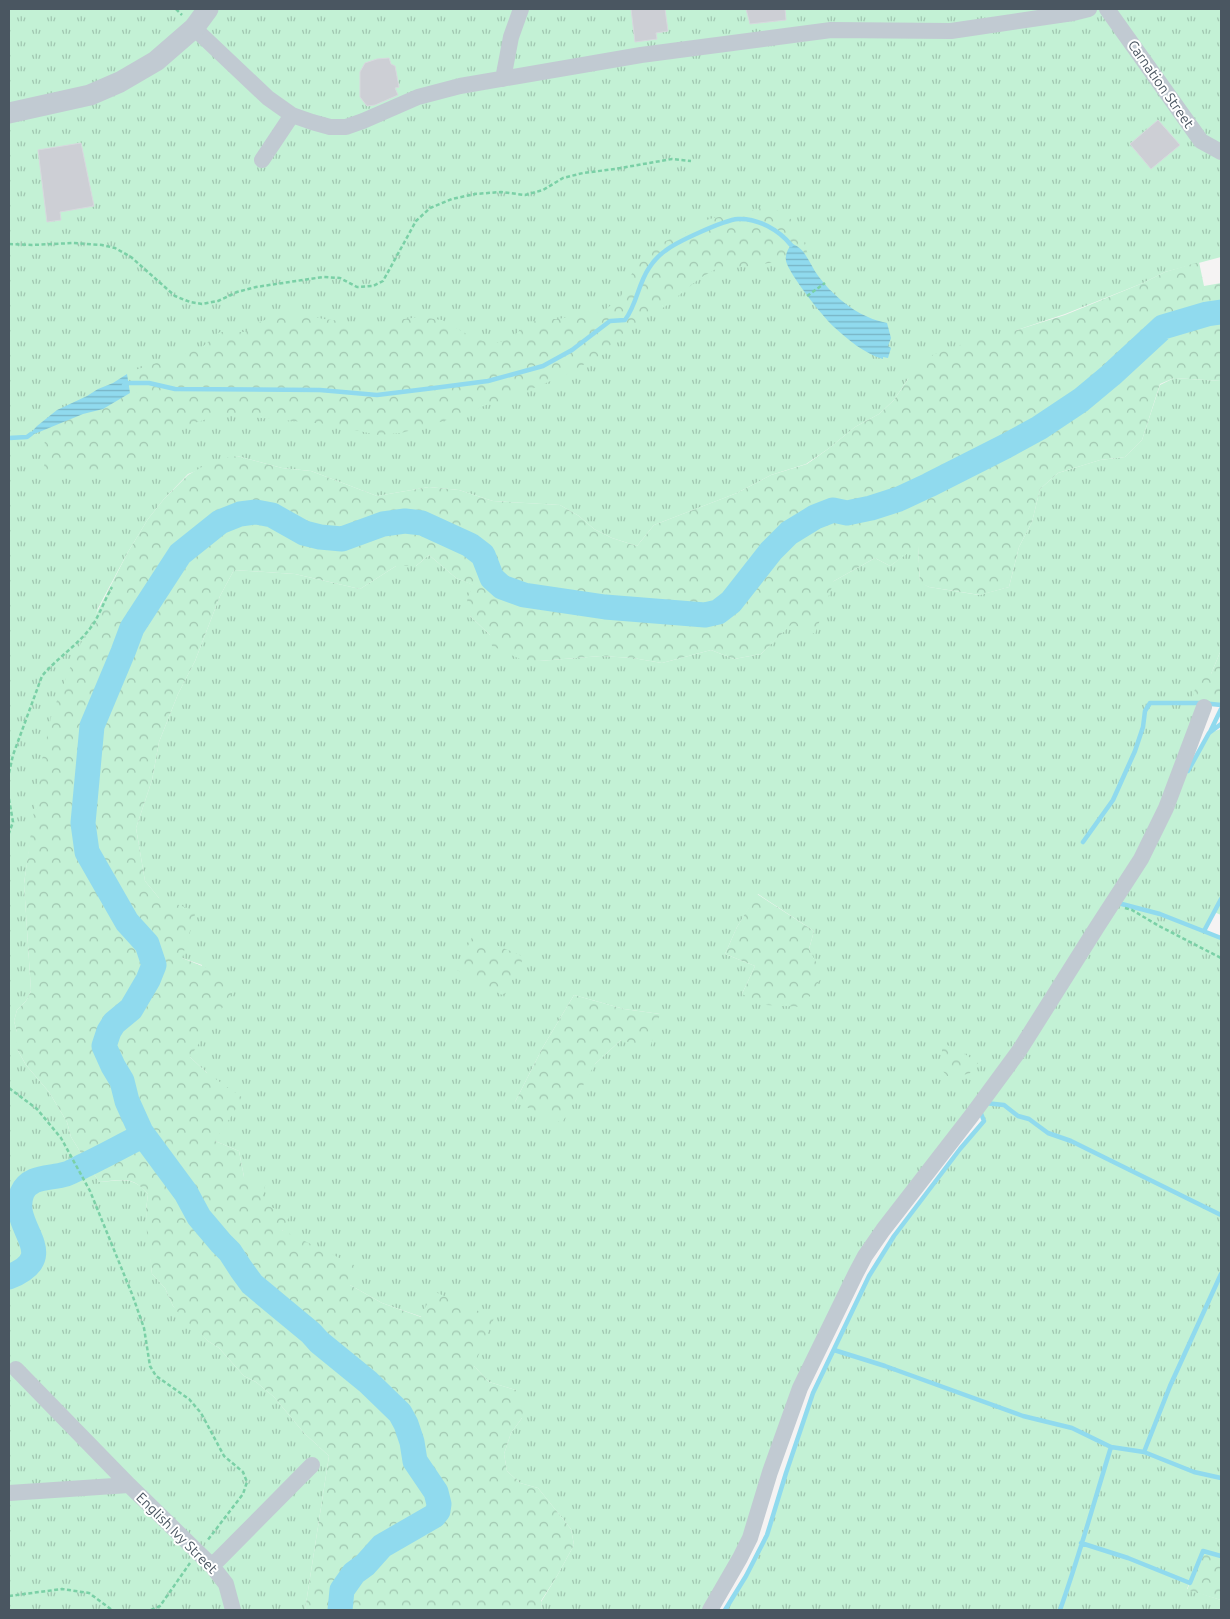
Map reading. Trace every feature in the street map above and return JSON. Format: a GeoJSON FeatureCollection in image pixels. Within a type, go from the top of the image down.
{"type":"FeatureCollection","features":[{"type":"Feature","properties":{"kind":"street"},"geometry":{"type":"LineString","coordinates":[[9,113],[90,95],[120,82],[156,61],[194,28],[208,9]]}},
{"type":"Feature","properties":{"kind":"street"},"geometry":{"type":"LineString","coordinates":[[503,79],[511,37],[521,9]]}},
{"type":"Feature","properties":{"kind":"street"},"geometry":{"type":"LineString","coordinates":[[194,28],[268,98],[292,114],[330,127],[346,127],[418,97],[460,86],[641,55],[831,30],[951,31],[1089,9]]}},
{"type":"Feature","properties":{"kind":"street","name":"Carnation Street"},"geometry":{"type":"LineString","coordinates":[[1107,9],[1201,141],[1221,152]]}},
{"type":"Feature","properties":{"kind":"street"},"geometry":{"type":"LineString","coordinates":[[262,160],[292,114]]}},
{"type":"Feature","properties":{"kind":"street"},"geometry":{"type":"LineString","coordinates":[[710,1610],[750,1538],[770,1472],[800,1388],[818,1348],[865,1256],[972,1115],[1018,1050],[1141,859],[1166,808],[1204,707]]}},
{"type":"Feature","properties":{"kind":"street","name":"English Ivy Street"},"geometry":{"type":"LineString","coordinates":[[16,1369],[129,1485],[212,1566],[226,1584],[233,1610]]}},
{"type":"Feature","properties":{"kind":"street"},"geometry":{"type":"LineString","coordinates":[[212,1566],[312,1465]]}},
{"type":"Feature","properties":{"kind":"street"},"geometry":{"type":"LineString","coordinates":[[9,1493],[129,1485]]}},
{"type":"Feature","properties":{"kind":"path"},"geometry":{"type":"LineString","coordinates":[[9,244],[32,245],[73,242],[115,248],[131,257],[174,296],[202,304],[256,287],[323,277],[340,278],[357,287],[373,286],[383,281],[416,221],[430,208],[452,199],[475,194],[501,192],[525,196],[543,190],[563,178],[583,173],[672,159],[691,161]]}},
{"type":"Feature","properties":{"kind":"path"},"geometry":{"type":"LineString","coordinates":[[807,296],[825,283]]}},
{"type":"Feature","properties":{"kind":"path"},"geometry":{"type":"LineString","coordinates":[[9,773],[13,755],[42,676],[93,625],[112,587]]}},
{"type":"Feature","properties":{"kind":"path"},"geometry":{"type":"LineString","coordinates":[[9,799],[13,822],[9,833]]}},
{"type":"Feature","properties":{"kind":"path"},"geometry":{"type":"LineString","coordinates":[[1111,906],[1132,910],[1221,958]]}},
{"type":"Feature","properties":{"kind":"path"},"geometry":{"type":"LineString","coordinates":[[9,1088],[37,1109],[61,1138],[90,1191],[132,1294],[144,1328],[150,1366],[156,1376],[189,1399],[201,1412],[224,1456],[243,1472],[247,1482],[244,1494],[160,1606],[151,1610]]}},
{"type":"Feature","properties":{"kind":"path"},"geometry":{"type":"LineString","coordinates":[[9,1596],[62,1589],[71,1590],[89,1593],[112,1610]]}},
{"type":"Feature","properties":{"kind":"green space"},"geometry":{"type":"Polygon","coordinates":[[[9,9],[1221,9],[1221,257],[1165,272],[1143,283],[1065,314],[1017,330],[908,379],[894,400],[879,414],[855,427],[806,464],[771,475],[737,493],[654,525],[637,546],[612,538],[594,529],[579,516],[560,505],[493,501],[459,490],[429,487],[377,496],[311,471],[282,468],[237,456],[188,474],[148,519],[128,552],[98,608],[31,838],[24,883],[31,991],[26,1001],[17,1010],[14,1021],[17,1032],[17,1049],[26,1065],[49,1092],[67,1122],[71,1137],[99,1182],[126,1180],[137,1184],[148,1194],[146,1210],[152,1274],[165,1288],[173,1306],[208,1341],[219,1348],[244,1376],[256,1382],[274,1397],[304,1433],[329,1456],[305,1610],[9,1610],[9,9]]]}},
{"type":"Feature","properties":{"kind":"green space"},"geometry":{"type":"Polygon","coordinates":[[[766,207],[783,213],[790,218],[803,240],[809,259],[802,250],[793,244],[789,246],[785,260],[753,266],[716,269],[700,278],[666,306],[628,329],[599,356],[565,375],[508,399],[486,405],[461,416],[401,433],[378,435],[325,424],[232,415],[207,419],[176,429],[155,441],[140,459],[121,474],[44,475],[45,428],[103,409],[130,393],[137,396],[135,370],[201,348],[220,332],[245,332],[262,321],[286,312],[348,322],[377,330],[396,320],[420,317],[442,320],[472,337],[492,344],[510,339],[525,326],[539,319],[589,315],[606,309],[620,298],[637,263],[661,243],[687,232],[709,219],[766,207]]]}},
{"type":"Feature","properties":{"kind":"green space"},"geometry":{"type":"Polygon","coordinates":[[[1199,262],[1204,286],[1221,283],[1221,381],[1174,378],[1160,384],[1142,440],[1125,457],[1100,460],[1058,473],[1040,489],[1032,522],[1019,547],[1009,587],[980,595],[929,587],[920,583],[918,546],[890,566],[875,558],[834,581],[815,634],[792,624],[761,654],[734,659],[711,650],[662,663],[633,658],[601,656],[539,661],[520,659],[492,646],[490,635],[470,616],[467,599],[473,585],[456,578],[429,555],[416,566],[396,566],[360,589],[295,574],[234,570],[220,596],[195,661],[178,694],[159,742],[152,780],[136,828],[145,881],[159,898],[196,911],[182,958],[240,981],[190,1057],[207,1073],[243,1098],[215,1141],[239,1151],[244,1177],[266,1182],[261,1203],[290,1215],[282,1230],[358,1267],[350,1285],[382,1303],[421,1317],[433,1291],[494,1318],[474,1366],[489,1382],[516,1390],[524,1401],[522,1418],[511,1433],[504,1454],[507,1471],[520,1483],[538,1488],[571,1529],[574,1545],[541,1601],[542,1610],[305,1610],[329,1456],[304,1433],[274,1397],[256,1382],[244,1376],[219,1348],[208,1341],[173,1306],[165,1288],[152,1274],[147,1235],[146,1210],[148,1194],[131,1181],[99,1182],[71,1137],[67,1122],[49,1092],[26,1065],[17,1049],[17,1032],[14,1021],[17,1010],[26,1001],[31,991],[24,884],[39,774],[52,713],[76,653],[128,552],[148,519],[164,499],[188,475],[214,460],[237,456],[282,468],[311,471],[377,496],[429,487],[459,490],[493,501],[560,505],[579,516],[594,529],[612,538],[637,546],[654,525],[737,493],[771,475],[807,464],[855,427],[879,414],[894,400],[919,363],[935,354],[963,344],[1065,315],[1165,272],[1199,262]]]}},
{"type":"Feature","properties":{"kind":"green space"},"geometry":{"type":"Polygon","coordinates":[[[1174,378],[1221,381],[1221,650],[1211,674],[1192,703],[1202,703],[1154,827],[1031,1022],[860,1257],[740,1552],[705,1610],[542,1610],[541,1602],[574,1545],[571,1529],[538,1488],[520,1483],[507,1471],[504,1454],[511,1433],[522,1418],[516,1390],[489,1382],[422,1317],[382,1303],[350,1285],[282,1230],[260,1203],[244,1177],[239,1151],[215,1141],[207,1073],[190,1057],[202,965],[182,958],[159,898],[145,881],[136,828],[152,780],[159,742],[178,694],[195,661],[220,596],[234,570],[295,574],[360,589],[396,566],[416,566],[429,555],[456,578],[474,585],[470,616],[490,635],[539,661],[601,656],[633,658],[662,663],[711,650],[734,659],[761,654],[834,581],[875,558],[890,566],[918,545],[920,582],[929,587],[979,595],[1009,587],[1019,547],[1032,522],[1040,489],[1058,473],[1100,460],[1125,457],[1142,440],[1160,385],[1174,378]],[[758,894],[737,927],[725,954],[755,966],[742,994],[814,960],[809,949],[814,931],[758,894]],[[574,995],[543,1047],[515,1102],[595,1064],[621,1040],[660,1014],[624,1009],[574,995]]]}},
{"type":"Feature","properties":{"kind":"green space"},"geometry":{"type":"Polygon","coordinates":[[[1221,650],[1221,705],[1191,703],[1199,675],[1211,674],[1221,650]]]}},
{"type":"Feature","properties":{"kind":"green space"},"geometry":{"type":"Polygon","coordinates":[[[1221,729],[1221,915],[1214,912],[1205,931],[1221,938],[1221,1556],[1203,1551],[1187,1589],[1221,1600],[1221,1610],[725,1610],[746,1576],[767,1535],[813,1393],[869,1276],[894,1236],[960,1149],[984,1121],[980,1112],[1209,733],[1221,729]]]}},
{"type":"Feature","properties":{"kind":"green space"},"geometry":{"type":"Polygon","coordinates":[[[757,894],[814,931],[809,949],[823,975],[803,1007],[766,1005],[742,994],[755,966],[725,954],[737,927],[757,894]]]}},
{"type":"Feature","properties":{"kind":"green space"},"geometry":{"type":"Polygon","coordinates":[[[473,935],[524,957],[504,996],[457,970],[473,935]]]}},
{"type":"Feature","properties":{"kind":"green space"},"geometry":{"type":"Polygon","coordinates":[[[574,995],[624,1009],[660,1014],[650,1048],[621,1040],[595,1064],[562,1123],[515,1102],[543,1047],[574,995]]]}},
{"type":"Feature","properties":{"kind":"green space"},"geometry":{"type":"Polygon","coordinates":[[[942,1043],[959,1050],[978,1063],[969,1074],[947,1076],[942,1070],[942,1043]]]}},
{"type":"Feature","properties":{"kind":"green space"},"geometry":{"type":"Polygon","coordinates":[[[1203,1551],[1221,1556],[1221,1600],[1187,1590],[1203,1551]]]}},
{"type":"Feature","properties":{"kind":"water"},"geometry":{"type":"Polygon","coordinates":[[[793,244],[802,250],[819,277],[841,300],[861,314],[887,323],[891,338],[888,346],[891,348],[888,358],[876,357],[857,346],[822,314],[788,267],[786,256],[788,249],[793,244]]]}},
{"type":"Feature","properties":{"kind":"water"},"geometry":{"type":"Polygon","coordinates":[[[127,374],[130,393],[103,409],[83,414],[27,437],[57,410],[113,383],[127,374]]]}},
{"type":"Feature","properties":{"kind":"building"},"geometry":{"type":"Polygon","coordinates":[[[631,9],[665,9],[668,31],[656,33],[657,39],[635,42],[631,9]]]}},
{"type":"Feature","properties":{"kind":"building"},"geometry":{"type":"Polygon","coordinates":[[[746,9],[785,9],[786,20],[750,24],[746,9]]]}},
{"type":"Feature","properties":{"kind":"building"},"geometry":{"type":"Polygon","coordinates":[[[389,58],[391,64],[395,66],[399,87],[395,88],[398,95],[375,105],[367,106],[360,97],[360,72],[365,63],[389,58]]]}},
{"type":"Feature","properties":{"kind":"building"},"geometry":{"type":"Polygon","coordinates":[[[1158,120],[1180,145],[1151,169],[1130,144],[1158,120]]]}},
{"type":"Feature","properties":{"kind":"building"},"geometry":{"type":"Polygon","coordinates":[[[81,143],[94,206],[60,212],[61,220],[47,222],[38,150],[81,143]]]}},
{"type":"Feature","properties":{"kind":"waterway"},"geometry":{"type":"LineString","coordinates":[[124,385],[129,383],[149,383],[175,389],[320,390],[377,395],[488,381],[543,366],[572,350],[610,321],[625,320],[645,274],[654,261],[671,247],[700,232],[731,220],[746,219],[768,226],[791,245]]}},
{"type":"Feature","properties":{"kind":"waterway"},"geometry":{"type":"LineString","coordinates":[[340,1610],[342,1590],[354,1573],[365,1565],[382,1546],[434,1516],[438,1511],[439,1504],[436,1492],[415,1461],[412,1442],[400,1413],[368,1382],[252,1284],[230,1252],[199,1217],[186,1193],[141,1132],[127,1101],[122,1081],[104,1046],[109,1031],[114,1023],[131,1009],[148,980],[154,965],[147,944],[127,922],[87,852],[83,823],[92,726],[132,628],[180,554],[220,522],[240,514],[256,512],[272,515],[304,533],[342,539],[383,524],[405,521],[422,523],[470,545],[483,555],[492,578],[502,587],[524,595],[605,607],[705,615],[718,612],[731,602],[771,551],[789,533],[815,517],[833,510],[847,513],[871,508],[899,499],[929,485],[1039,428],[1081,400],[1163,327],[1207,314],[1221,312]]}},
{"type":"Feature","properties":{"kind":"waterway"},"geometry":{"type":"LineString","coordinates":[[9,438],[27,437],[31,434]]}},
{"type":"Feature","properties":{"kind":"waterway"},"geometry":{"type":"LineString","coordinates":[[1083,842],[1113,800],[1135,751],[1143,727],[1145,711],[1150,703],[1221,705]]}},
{"type":"Feature","properties":{"kind":"waterway"},"geometry":{"type":"LineString","coordinates":[[1210,732],[1221,709]]}},
{"type":"Feature","properties":{"kind":"waterway"},"geometry":{"type":"LineString","coordinates":[[1188,771],[1209,733],[1221,724]]}},
{"type":"Feature","properties":{"kind":"waterway"},"geometry":{"type":"LineString","coordinates":[[1204,931],[1221,899]]}},
{"type":"Feature","properties":{"kind":"waterway"},"geometry":{"type":"LineString","coordinates":[[1119,901],[1118,903],[1160,914],[1221,938]]}},
{"type":"Feature","properties":{"kind":"waterway"},"geometry":{"type":"LineString","coordinates":[[985,1103],[1004,1105],[1018,1116],[1029,1119],[1048,1133],[1071,1141],[1221,1215]]}},
{"type":"Feature","properties":{"kind":"waterway"},"geometry":{"type":"LineString","coordinates":[[725,1610],[746,1576],[767,1535],[813,1393],[869,1276],[894,1236],[960,1149],[984,1121],[980,1111]]}},
{"type":"Feature","properties":{"kind":"waterway"},"geometry":{"type":"LineString","coordinates":[[9,1277],[25,1269],[32,1260],[34,1250],[22,1218],[20,1206],[22,1193],[26,1187],[35,1180],[66,1174],[138,1138],[141,1132]]}},
{"type":"Feature","properties":{"kind":"waterway"},"geometry":{"type":"LineString","coordinates":[[1144,1452],[1170,1386],[1221,1274]]}},
{"type":"Feature","properties":{"kind":"waterway"},"geometry":{"type":"LineString","coordinates":[[834,1350],[885,1366],[1023,1416],[1072,1428],[1111,1447],[1144,1452],[1194,1472],[1221,1478]]}},
{"type":"Feature","properties":{"kind":"waterway"},"geometry":{"type":"LineString","coordinates":[[1060,1610],[1111,1447]]}},
{"type":"Feature","properties":{"kind":"waterway"},"geometry":{"type":"LineString","coordinates":[[1081,1543],[1128,1558],[1190,1583],[1203,1551],[1221,1556]]}}]}
